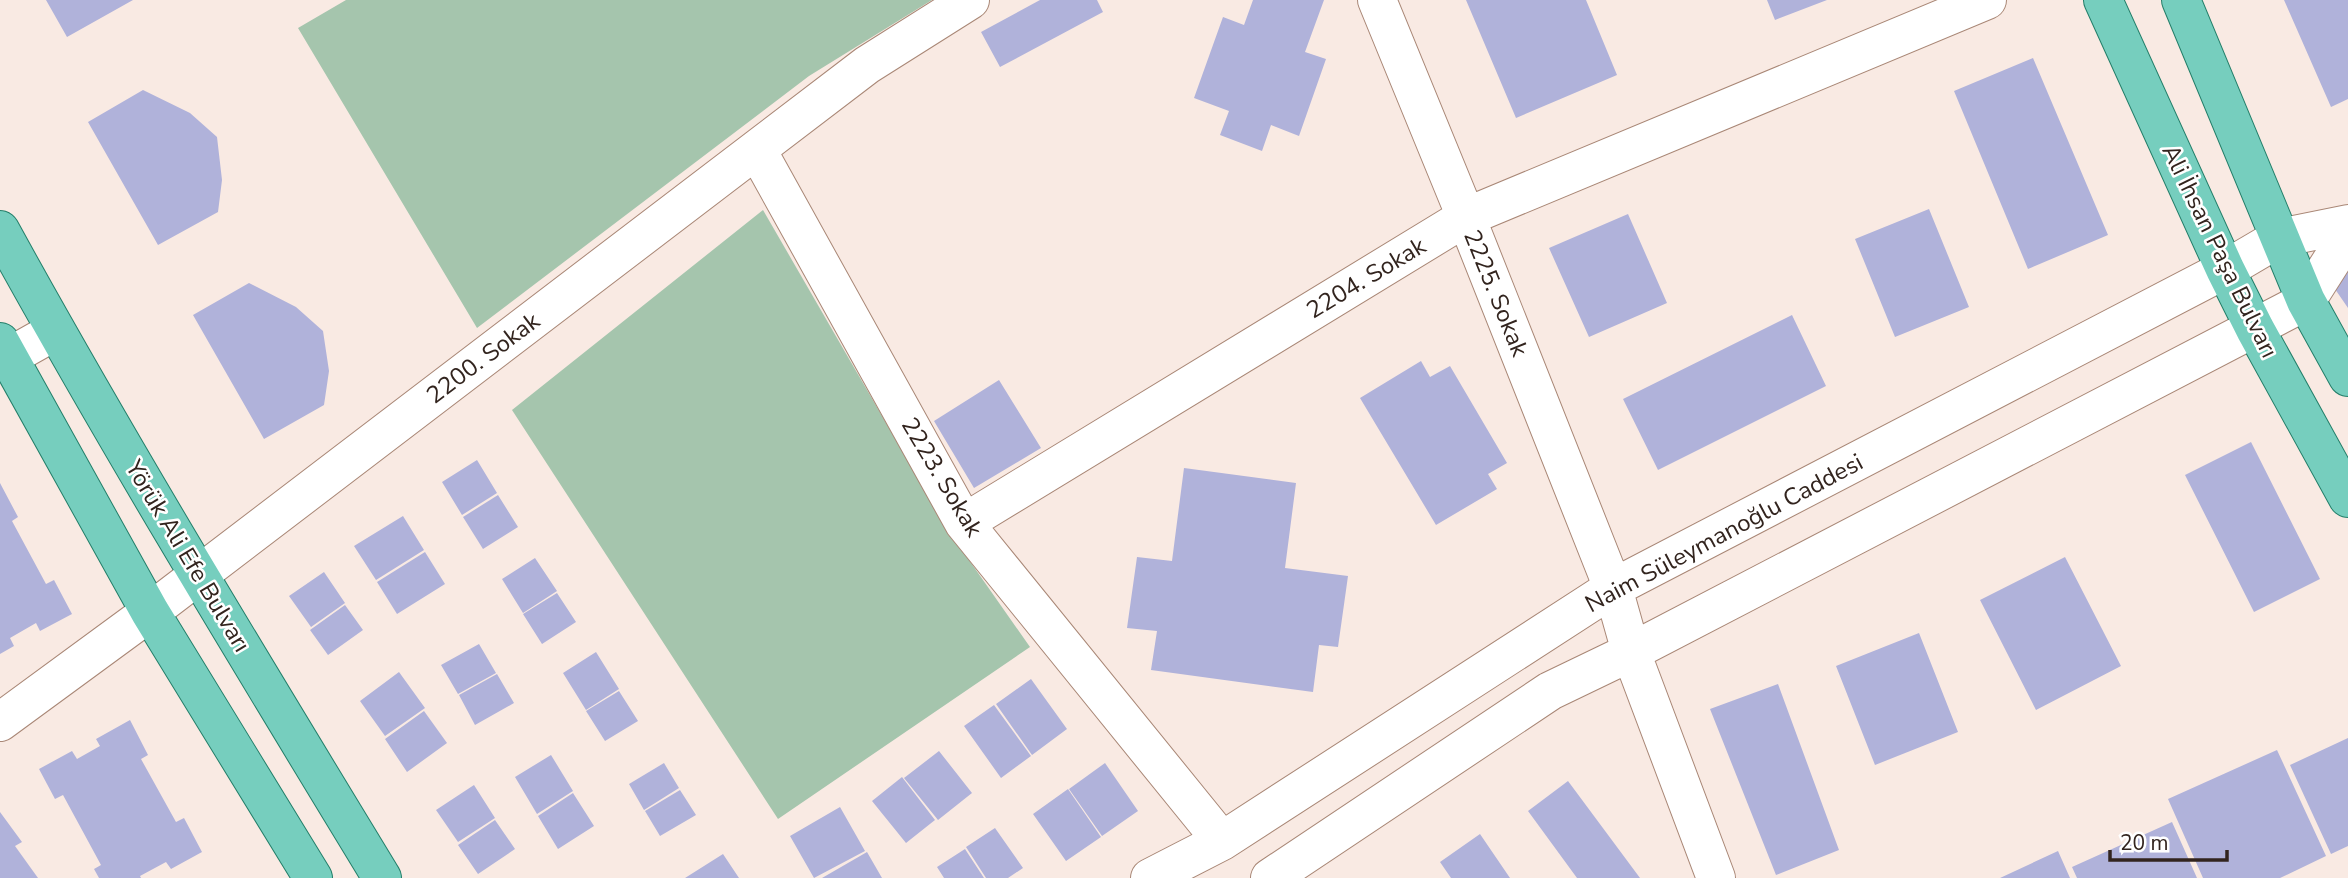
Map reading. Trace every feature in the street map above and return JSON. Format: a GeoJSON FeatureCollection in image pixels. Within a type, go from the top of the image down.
{"type":"FeatureCollection","features":[{"type":"Feature","properties":{"kind":"main road","name":"Ali İhsan Paşa Bulvarı"},"geometry":{"type":"LineString","coordinates":[[2103,0],[2225,269],[2348,498]]}},
{"type":"Feature","properties":{"kind":"main road"},"geometry":{"type":"LineString","coordinates":[[2181,0],[2306,301],[2348,377]]}},
{"type":"Feature","properties":{"kind":"main road","name":"Yörük Ali Efe Bulvarı"},"geometry":{"type":"LineString","coordinates":[[0,230],[55,331],[198,575],[382,878]]}},
{"type":"Feature","properties":{"kind":"main road"},"geometry":{"type":"LineString","coordinates":[[3,354],[150,612],[313,878]]}},
{"type":"Feature","properties":{"kind":"street","name":"2200. Sokak"},"geometry":{"type":"LineString","coordinates":[[0,722],[150,612],[867,65],[971,0]]}},
{"type":"Feature","properties":{"kind":"street","name":"2225. Sokak"},"geometry":{"type":"LineString","coordinates":[[1377,0],[1613,588],[1631,652],[1716,878]]}},
{"type":"Feature","properties":{"kind":"street","name":"2204. Sokak"},"geometry":{"type":"LineString","coordinates":[[964,523],[1466,217],[1987,0]]}},
{"type":"Feature","properties":{"kind":"street","name":"2223. Sokak"},"geometry":{"type":"LineString","coordinates":[[757,150],[964,523],[1222,841]]}},
{"type":"Feature","properties":{"kind":"street","name":"Naim Süleymanoğlu Caddesi"},"geometry":{"type":"LineString","coordinates":[[1150,878],[1222,841],[1613,588],[2225,269],[2279,238],[2348,224]]}},
{"type":"Feature","properties":{"kind":"street"},"geometry":{"type":"LineString","coordinates":[[1270,878],[1550,691],[1631,652],[2306,301],[2348,235]]}},
{"type":"Feature","properties":{"kind":"street"},"geometry":{"type":"LineString","coordinates":[[3,354],[55,331]]}},
{"type":"Feature","properties":{"kind":"green space"},"geometry":{"type":"Polygon","coordinates":[[[346,0],[932,0],[809,76],[477,328],[298,28],[346,0]]]}},
{"type":"Feature","properties":{"kind":"green space"},"geometry":{"type":"Polygon","coordinates":[[[763,210],[948,530],[1030,647],[778,819],[512,410],[763,210]]]}},
{"type":"Feature","properties":{"kind":"building"},"geometry":{"type":"Polygon","coordinates":[[[46,0],[133,0],[67,37],[46,0]]]}},
{"type":"Feature","properties":{"kind":"building"},"geometry":{"type":"Polygon","coordinates":[[[1040,0],[1097,0],[1103,12],[1000,67],[981,32],[1040,0]]]}},
{"type":"Feature","properties":{"kind":"building"},"geometry":{"type":"Polygon","coordinates":[[[1253,0],[1324,0],[1305,52],[1326,59],[1299,136],[1271,125],[1262,151],[1220,135],[1229,111],[1194,98],[1223,17],[1244,25],[1253,0]]]}},
{"type":"Feature","properties":{"kind":"building"},"geometry":{"type":"Polygon","coordinates":[[[1466,0],[1586,0],[1617,75],[1516,118],[1466,0]]]}},
{"type":"Feature","properties":{"kind":"building"},"geometry":{"type":"Polygon","coordinates":[[[1767,0],[1827,0],[1775,20],[1767,0]]]}},
{"type":"Feature","properties":{"kind":"building"},"geometry":{"type":"Polygon","coordinates":[[[2284,0],[2348,0],[2348,99],[2331,107],[2284,0]]]}},
{"type":"Feature","properties":{"kind":"building"},"geometry":{"type":"Polygon","coordinates":[[[2033,58],[2108,235],[2028,269],[1954,91],[2033,58]]]}},
{"type":"Feature","properties":{"kind":"building"},"geometry":{"type":"Polygon","coordinates":[[[143,90],[190,113],[217,137],[222,180],[218,212],[158,245],[88,122],[143,90]]]}},
{"type":"Feature","properties":{"kind":"building"},"geometry":{"type":"Polygon","coordinates":[[[1929,209],[1969,307],[1895,337],[1855,239],[1929,209]]]}},
{"type":"Feature","properties":{"kind":"building"},"geometry":{"type":"Polygon","coordinates":[[[1628,214],[1667,303],[1589,337],[1549,248],[1628,214]]]}},
{"type":"Feature","properties":{"kind":"building"},"geometry":{"type":"Polygon","coordinates":[[[2348,257],[2348,308],[2324,273],[2348,257]]]}},
{"type":"Feature","properties":{"kind":"building"},"geometry":{"type":"Polygon","coordinates":[[[249,283],[296,307],[323,331],[329,371],[324,405],[264,439],[193,315],[249,283]]]}},
{"type":"Feature","properties":{"kind":"building"},"geometry":{"type":"Polygon","coordinates":[[[1792,315],[1826,386],[1658,470],[1623,399],[1792,315]]]}},
{"type":"Feature","properties":{"kind":"building"},"geometry":{"type":"Polygon","coordinates":[[[1421,361],[1430,377],[1450,366],[1507,463],[1488,474],[1497,489],[1436,525],[1360,398],[1421,361]]]}},
{"type":"Feature","properties":{"kind":"building"},"geometry":{"type":"Polygon","coordinates":[[[999,380],[1041,448],[974,488],[934,421],[999,380]]]}},
{"type":"Feature","properties":{"kind":"building"},"geometry":{"type":"Polygon","coordinates":[[[2251,442],[2320,579],[2254,612],[2185,475],[2251,442]]]}},
{"type":"Feature","properties":{"kind":"building"},"geometry":{"type":"Polygon","coordinates":[[[477,460],[497,493],[462,515],[442,482],[477,460]]]}},
{"type":"Feature","properties":{"kind":"building"},"geometry":{"type":"Polygon","coordinates":[[[1184,468],[1296,483],[1285,568],[1348,576],[1338,647],[1319,645],[1313,692],[1151,670],[1157,631],[1127,628],[1137,557],[1172,561],[1184,468]]]}},
{"type":"Feature","properties":{"kind":"building"},"geometry":{"type":"Polygon","coordinates":[[[0,483],[18,517],[12,521],[46,584],[54,580],[72,614],[40,631],[36,623],[10,638],[14,646],[0,654],[0,483]]]}},
{"type":"Feature","properties":{"kind":"building"},"geometry":{"type":"Polygon","coordinates":[[[498,495],[518,527],[483,549],[463,517],[498,495]]]}},
{"type":"Feature","properties":{"kind":"building"},"geometry":{"type":"Polygon","coordinates":[[[403,516],[424,550],[376,580],[354,546],[403,516]]]}},
{"type":"Feature","properties":{"kind":"building"},"geometry":{"type":"Polygon","coordinates":[[[425,552],[445,584],[397,614],[377,582],[425,552]]]}},
{"type":"Feature","properties":{"kind":"building"},"geometry":{"type":"Polygon","coordinates":[[[2065,557],[2121,666],[2036,710],[1980,600],[2065,557]]]}},
{"type":"Feature","properties":{"kind":"building"},"geometry":{"type":"Polygon","coordinates":[[[535,558],[557,591],[523,613],[502,579],[535,558]]]}},
{"type":"Feature","properties":{"kind":"building"},"geometry":{"type":"Polygon","coordinates":[[[324,572],[345,603],[311,627],[289,596],[324,572]]]}},
{"type":"Feature","properties":{"kind":"building"},"geometry":{"type":"Polygon","coordinates":[[[557,593],[576,622],[542,644],[523,614],[557,593]]]}},
{"type":"Feature","properties":{"kind":"building"},"geometry":{"type":"Polygon","coordinates":[[[345,605],[363,630],[328,655],[310,630],[345,605]]]}},
{"type":"Feature","properties":{"kind":"building"},"geometry":{"type":"Polygon","coordinates":[[[1919,633],[1958,732],[1875,765],[1836,666],[1919,633]]]}},
{"type":"Feature","properties":{"kind":"building"},"geometry":{"type":"Polygon","coordinates":[[[479,644],[496,673],[458,694],[441,665],[479,644]]]}},
{"type":"Feature","properties":{"kind":"building"},"geometry":{"type":"Polygon","coordinates":[[[596,652],[619,689],[586,710],[563,673],[596,652]]]}},
{"type":"Feature","properties":{"kind":"building"},"geometry":{"type":"Polygon","coordinates":[[[399,672],[425,708],[385,736],[360,701],[399,672]]]}},
{"type":"Feature","properties":{"kind":"building"},"geometry":{"type":"Polygon","coordinates":[[[497,674],[514,703],[475,725],[459,695],[497,674]]]}},
{"type":"Feature","properties":{"kind":"building"},"geometry":{"type":"Polygon","coordinates":[[[1031,679],[1067,729],[1032,755],[996,704],[1031,679]]]}},
{"type":"Feature","properties":{"kind":"building"},"geometry":{"type":"Polygon","coordinates":[[[1778,684],[1839,850],[1776,875],[1710,709],[1778,684]]]}},
{"type":"Feature","properties":{"kind":"building"},"geometry":{"type":"Polygon","coordinates":[[[619,691],[638,721],[605,741],[586,711],[619,691]]]}},
{"type":"Feature","properties":{"kind":"building"},"geometry":{"type":"Polygon","coordinates":[[[994,705],[1031,756],[1001,778],[964,726],[994,705]]]}},
{"type":"Feature","properties":{"kind":"building"},"geometry":{"type":"Polygon","coordinates":[[[424,711],[447,743],[407,772],[385,739],[424,711]]]}},
{"type":"Feature","properties":{"kind":"building"},"geometry":{"type":"Polygon","coordinates":[[[130,720],[148,755],[141,759],[176,822],[184,818],[202,852],[171,869],[166,862],[140,876],[141,878],[99,878],[94,869],[101,865],[63,795],[55,799],[39,769],[72,751],[77,759],[100,746],[96,739],[130,720]]]}},
{"type":"Feature","properties":{"kind":"building"},"geometry":{"type":"Polygon","coordinates":[[[2348,738],[2348,846],[2331,854],[2290,765],[2348,738]]]}},
{"type":"Feature","properties":{"kind":"building"},"geometry":{"type":"Polygon","coordinates":[[[2277,750],[2326,856],[2280,878],[2203,878],[2168,799],[2277,750]]]}},
{"type":"Feature","properties":{"kind":"building"},"geometry":{"type":"Polygon","coordinates":[[[939,751],[972,793],[938,820],[904,778],[939,751]]]}},
{"type":"Feature","properties":{"kind":"building"},"geometry":{"type":"Polygon","coordinates":[[[551,755],[573,791],[537,814],[515,777],[551,755]]]}},
{"type":"Feature","properties":{"kind":"building"},"geometry":{"type":"Polygon","coordinates":[[[664,763],[679,788],[644,810],[629,784],[664,763]]]}},
{"type":"Feature","properties":{"kind":"building"},"geometry":{"type":"Polygon","coordinates":[[[1105,763],[1138,811],[1102,836],[1069,789],[1105,763]]]}},
{"type":"Feature","properties":{"kind":"building"},"geometry":{"type":"Polygon","coordinates":[[[902,777],[935,820],[906,843],[872,801],[902,777]]]}},
{"type":"Feature","properties":{"kind":"building"},"geometry":{"type":"Polygon","coordinates":[[[1568,781],[1640,878],[1577,878],[1528,811],[1568,781]]]}},
{"type":"Feature","properties":{"kind":"building"},"geometry":{"type":"Polygon","coordinates":[[[474,785],[495,818],[458,842],[436,810],[474,785]]]}},
{"type":"Feature","properties":{"kind":"building"},"geometry":{"type":"Polygon","coordinates":[[[1068,789],[1101,837],[1066,861],[1033,814],[1068,789]]]}},
{"type":"Feature","properties":{"kind":"building"},"geometry":{"type":"Polygon","coordinates":[[[680,790],[696,815],[660,836],[645,811],[680,790]]]}},
{"type":"Feature","properties":{"kind":"building"},"geometry":{"type":"Polygon","coordinates":[[[573,793],[594,826],[558,849],[538,816],[573,793]]]}},
{"type":"Feature","properties":{"kind":"building"},"geometry":{"type":"Polygon","coordinates":[[[840,807],[865,851],[814,878],[790,836],[840,807]]]}},
{"type":"Feature","properties":{"kind":"building"},"geometry":{"type":"Polygon","coordinates":[[[0,812],[22,842],[15,846],[38,878],[0,878],[0,812]]]}},
{"type":"Feature","properties":{"kind":"building"},"geometry":{"type":"Polygon","coordinates":[[[495,820],[515,849],[478,874],[458,845],[495,820]]]}},
{"type":"Feature","properties":{"kind":"building"},"geometry":{"type":"Polygon","coordinates":[[[2172,822],[2197,878],[2077,878],[2072,867],[2172,822]]]}},
{"type":"Feature","properties":{"kind":"building"},"geometry":{"type":"Polygon","coordinates":[[[995,828],[1023,868],[1008,878],[986,878],[966,847],[995,828]]]}},
{"type":"Feature","properties":{"kind":"building"},"geometry":{"type":"Polygon","coordinates":[[[1480,834],[1510,878],[1451,878],[1440,862],[1480,834]]]}},
{"type":"Feature","properties":{"kind":"building"},"geometry":{"type":"Polygon","coordinates":[[[965,849],[984,878],[944,878],[937,867],[965,849]]]}},
{"type":"Feature","properties":{"kind":"building"},"geometry":{"type":"Polygon","coordinates":[[[2058,851],[2070,878],[2000,878],[2058,851]]]}},
{"type":"Feature","properties":{"kind":"building"},"geometry":{"type":"Polygon","coordinates":[[[867,852],[882,878],[822,878],[867,852]]]}},
{"type":"Feature","properties":{"kind":"building"},"geometry":{"type":"Polygon","coordinates":[[[723,854],[739,878],[685,878],[723,854]]]}}]}
